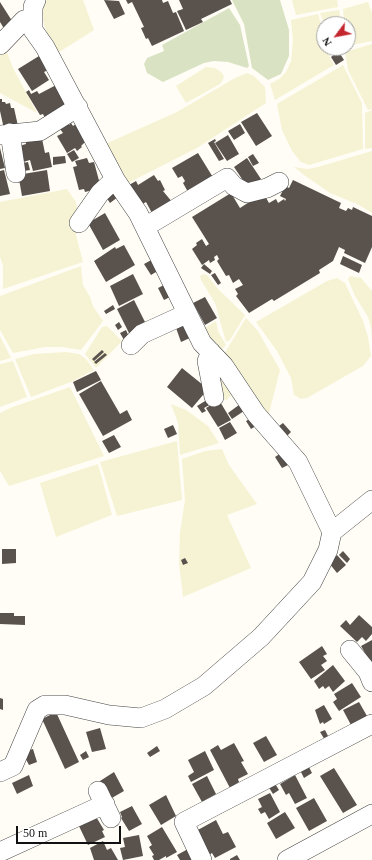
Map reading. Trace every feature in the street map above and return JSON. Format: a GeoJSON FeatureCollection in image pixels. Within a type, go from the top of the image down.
{"type":"FeatureCollection","features":[{"type":"Feature","properties":{"kind":"street"},"geometry":{"type":"LineString","coordinates":[[0,45],[34,9]]}},
{"type":"Feature","properties":{"kind":"street"},"geometry":{"type":"LineString","coordinates":[[0,772],[14,766],[37,710],[45,705],[65,705],[109,715],[142,718],[165,709],[204,686],[262,637],[312,582],[328,550],[332,532],[298,462],[256,414],[224,366],[202,343],[186,314],[138,213],[115,179],[45,47],[33,30],[34,9]]}},
{"type":"Feature","properties":{"kind":"street"},"geometry":{"type":"LineString","coordinates":[[16,173],[5,134],[40,131],[78,107]]}},
{"type":"Feature","properties":{"kind":"street"},"geometry":{"type":"LineString","coordinates":[[145,227],[227,178],[234,186],[247,194],[268,188],[279,182]]}},
{"type":"Feature","properties":{"kind":"street"},"geometry":{"type":"LineString","coordinates":[[79,223],[100,193],[115,179]]}},
{"type":"Feature","properties":{"kind":"street"},"geometry":{"type":"LineString","coordinates":[[131,345],[142,334],[186,314]]}},
{"type":"Feature","properties":{"kind":"street"},"geometry":{"type":"LineString","coordinates":[[210,352],[207,361],[214,397]]}},
{"type":"Feature","properties":{"kind":"street"},"geometry":{"type":"LineString","coordinates":[[332,532],[372,500]]}},
{"type":"Feature","properties":{"kind":"street"},"geometry":{"type":"LineString","coordinates":[[350,650],[368,672],[372,682]]}},
{"type":"Feature","properties":{"kind":"street"},"geometry":{"type":"LineString","coordinates":[[202,860],[184,822],[372,724]]}},
{"type":"Feature","properties":{"kind":"street"},"geometry":{"type":"LineString","coordinates":[[0,852],[104,804]]}},
{"type":"Feature","properties":{"kind":"street"},"geometry":{"type":"LineString","coordinates":[[287,860],[371,817]]}},
{"type":"Feature","properties":{"kind":"shaded area"},"geometry":{"type":"Polygon","coordinates":[[[45,0],[83,0],[94,30],[56,54],[45,28],[42,16],[45,0]]]}},
{"type":"Feature","properties":{"kind":"shaded area"},"geometry":{"type":"Polygon","coordinates":[[[292,0],[337,0],[338,7],[296,15],[292,0]]]}},
{"type":"Feature","properties":{"kind":"shaded area"},"geometry":{"type":"Polygon","coordinates":[[[368,2],[372,13],[372,41],[356,44],[356,16],[343,16],[343,9],[368,2]]]}},
{"type":"Feature","properties":{"kind":"shaded area"},"geometry":{"type":"Polygon","coordinates":[[[339,10],[340,16],[321,16],[320,13],[339,10]]]}},
{"type":"Feature","properties":{"kind":"shaded area"},"geometry":{"type":"Polygon","coordinates":[[[318,14],[319,16],[316,16],[316,56],[329,56],[334,65],[275,100],[270,84],[279,79],[286,72],[291,61],[293,40],[291,20],[318,14]]]}},
{"type":"Feature","properties":{"kind":"shaded area"},"geometry":{"type":"Polygon","coordinates":[[[372,44],[372,109],[368,110],[348,70],[346,56],[356,56],[356,49],[372,44]]]}},
{"type":"Feature","properties":{"kind":"shaded area"},"geometry":{"type":"Polygon","coordinates":[[[6,50],[13,68],[37,113],[0,93],[0,56],[6,50]]]}},
{"type":"Feature","properties":{"kind":"shaded area"},"geometry":{"type":"Polygon","coordinates":[[[343,65],[362,103],[363,149],[309,165],[301,162],[292,151],[282,130],[277,104],[343,65]]]}},
{"type":"Feature","properties":{"kind":"shaded area"},"geometry":{"type":"Polygon","coordinates":[[[206,67],[215,68],[221,72],[224,76],[223,80],[220,84],[186,103],[176,86],[206,67]]]}},
{"type":"Feature","properties":{"kind":"shaded area"},"geometry":{"type":"Polygon","coordinates":[[[247,73],[254,76],[265,87],[266,103],[197,148],[128,183],[103,145],[177,112],[235,78],[247,73]]]}},
{"type":"Feature","properties":{"kind":"shaded area"},"geometry":{"type":"Polygon","coordinates":[[[372,110],[372,148],[365,149],[365,113],[372,110]]]}},
{"type":"Feature","properties":{"kind":"shaded area"},"geometry":{"type":"Polygon","coordinates":[[[372,151],[372,213],[357,204],[330,193],[294,167],[308,169],[318,167],[372,151]]]}},
{"type":"Feature","properties":{"kind":"shaded area"},"geometry":{"type":"Polygon","coordinates":[[[67,189],[76,202],[76,235],[83,262],[3,289],[3,265],[0,257],[0,202],[67,189]]]}},
{"type":"Feature","properties":{"kind":"shaded area"},"geometry":{"type":"Polygon","coordinates":[[[81,266],[83,285],[93,306],[103,321],[81,350],[62,347],[45,347],[13,353],[0,330],[0,296],[81,266]]]}},
{"type":"Feature","properties":{"kind":"shaded area"},"geometry":{"type":"Polygon","coordinates":[[[203,274],[207,275],[218,289],[245,315],[230,340],[226,342],[215,303],[201,280],[200,276],[203,274]]]}},
{"type":"Feature","properties":{"kind":"shaded area"},"geometry":{"type":"Polygon","coordinates":[[[350,276],[361,278],[372,291],[372,340],[371,327],[368,317],[355,296],[348,279],[350,276]]]}},
{"type":"Feature","properties":{"kind":"shaded area"},"geometry":{"type":"Polygon","coordinates":[[[337,278],[345,283],[363,321],[368,337],[371,356],[363,366],[307,398],[301,399],[294,395],[291,378],[277,351],[256,322],[327,281],[337,278]]]}},
{"type":"Feature","properties":{"kind":"shaded area"},"geometry":{"type":"Polygon","coordinates":[[[246,318],[258,331],[280,370],[267,421],[221,359],[246,318]]]}},
{"type":"Feature","properties":{"kind":"shaded area"},"geometry":{"type":"Polygon","coordinates":[[[216,321],[218,331],[226,345],[218,353],[205,328],[216,321]]]}},
{"type":"Feature","properties":{"kind":"shaded area"},"geometry":{"type":"Polygon","coordinates":[[[107,326],[122,341],[96,368],[85,354],[102,327],[107,326]]]}},
{"type":"Feature","properties":{"kind":"shaded area"},"geometry":{"type":"Polygon","coordinates":[[[0,336],[11,358],[0,361],[0,336]]]}},
{"type":"Feature","properties":{"kind":"shaded area"},"geometry":{"type":"Polygon","coordinates":[[[66,352],[79,354],[86,359],[94,370],[71,382],[31,397],[15,359],[34,354],[66,352]]]}},
{"type":"Feature","properties":{"kind":"shaded area"},"geometry":{"type":"Polygon","coordinates":[[[215,360],[232,394],[226,401],[220,394],[215,360]]]}},
{"type":"Feature","properties":{"kind":"shaded area"},"geometry":{"type":"Polygon","coordinates":[[[13,361],[27,397],[0,407],[0,364],[13,361]]]}},
{"type":"Feature","properties":{"kind":"shaded area"},"geometry":{"type":"Polygon","coordinates":[[[70,387],[104,456],[9,486],[0,471],[0,413],[10,408],[70,387]]]}},
{"type":"Feature","properties":{"kind":"shaded area"},"geometry":{"type":"Polygon","coordinates":[[[171,404],[186,410],[208,426],[219,443],[180,455],[178,423],[171,404]]]}},
{"type":"Feature","properties":{"kind":"shaded area"},"geometry":{"type":"Polygon","coordinates":[[[177,441],[182,500],[117,516],[100,462],[177,441]]]}},
{"type":"Feature","properties":{"kind":"shaded area"},"geometry":{"type":"Polygon","coordinates":[[[222,449],[229,465],[257,504],[227,515],[251,568],[183,597],[179,564],[180,533],[185,500],[182,459],[205,451],[222,449]]]}},
{"type":"Feature","properties":{"kind":"shaded area"},"geometry":{"type":"Polygon","coordinates":[[[98,464],[112,515],[56,537],[40,483],[98,464]]]}},
{"type":"Feature","properties":{"kind":"green space"},"geometry":{"type":"Polygon","coordinates":[[[232,0],[280,0],[289,30],[289,56],[281,74],[268,80],[252,68],[244,24],[232,0]]]}},
{"type":"Feature","properties":{"kind":"green space"},"geometry":{"type":"Polygon","coordinates":[[[229,8],[240,25],[249,66],[247,68],[228,62],[214,61],[204,63],[163,82],[147,73],[144,64],[147,58],[164,51],[162,45],[229,8]]]}},
{"type":"Feature","properties":{"kind":"building"},"geometry":{"type":"Polygon","coordinates":[[[104,0],[119,1],[125,14],[114,19],[104,0]]]}},
{"type":"Feature","properties":{"kind":"building"},"geometry":{"type":"Polygon","coordinates":[[[126,0],[162,0],[163,3],[168,1],[173,13],[176,12],[184,31],[152,46],[148,38],[146,39],[141,28],[144,27],[132,2],[128,4],[126,0]]]}},
{"type":"Feature","properties":{"kind":"building"},"geometry":{"type":"Polygon","coordinates":[[[179,0],[230,0],[232,4],[201,19],[203,22],[186,30],[177,11],[183,9],[179,0]]]}},
{"type":"Feature","properties":{"kind":"building"},"geometry":{"type":"Polygon","coordinates":[[[0,2],[14,24],[5,30],[0,22],[0,2]]]}},
{"type":"Feature","properties":{"kind":"building"},"geometry":{"type":"Polygon","coordinates":[[[39,56],[48,70],[44,72],[49,80],[32,91],[18,69],[39,56]]]}},
{"type":"Feature","properties":{"kind":"building"},"geometry":{"type":"Polygon","coordinates":[[[341,56],[344,60],[336,65],[331,57],[341,56]]]}},
{"type":"Feature","properties":{"kind":"building"},"geometry":{"type":"Polygon","coordinates":[[[60,83],[69,109],[47,122],[43,114],[40,115],[26,92],[29,90],[31,94],[37,91],[39,94],[60,83]]]}},
{"type":"Feature","properties":{"kind":"building"},"geometry":{"type":"Polygon","coordinates":[[[0,99],[2,99],[2,102],[5,102],[6,104],[10,103],[11,108],[14,108],[18,126],[4,129],[0,111],[0,99]]]}},
{"type":"Feature","properties":{"kind":"building"},"geometry":{"type":"Polygon","coordinates":[[[257,113],[272,136],[256,146],[241,122],[257,113]]]}},
{"type":"Feature","properties":{"kind":"building"},"geometry":{"type":"Polygon","coordinates":[[[66,119],[69,125],[71,123],[73,126],[76,124],[86,141],[77,151],[75,148],[67,153],[57,136],[63,133],[60,129],[66,119]]]}},
{"type":"Feature","properties":{"kind":"building"},"geometry":{"type":"Polygon","coordinates":[[[240,124],[245,133],[234,140],[228,131],[240,124]]]}},
{"type":"Feature","properties":{"kind":"building"},"geometry":{"type":"Polygon","coordinates":[[[41,134],[45,153],[49,152],[52,167],[33,171],[30,160],[23,162],[19,146],[26,144],[25,138],[41,134]]]}},
{"type":"Feature","properties":{"kind":"building"},"geometry":{"type":"Polygon","coordinates":[[[228,135],[239,154],[227,161],[215,143],[228,135]]]}},
{"type":"Feature","properties":{"kind":"building"},"geometry":{"type":"Polygon","coordinates":[[[215,139],[216,141],[214,142],[224,159],[219,161],[208,143],[215,139]]]}},
{"type":"Feature","properties":{"kind":"building"},"geometry":{"type":"Polygon","coordinates":[[[0,148],[5,168],[0,169],[0,148]]]}},
{"type":"Feature","properties":{"kind":"building"},"geometry":{"type":"Polygon","coordinates":[[[74,150],[79,158],[72,162],[67,154],[74,150]]]}},
{"type":"Feature","properties":{"kind":"building"},"geometry":{"type":"Polygon","coordinates":[[[198,153],[214,179],[188,192],[183,183],[185,181],[182,176],[178,178],[172,168],[198,153]]]}},
{"type":"Feature","properties":{"kind":"building"},"geometry":{"type":"Polygon","coordinates":[[[253,154],[259,163],[253,166],[248,157],[253,154]]]}},
{"type":"Feature","properties":{"kind":"building"},"geometry":{"type":"Polygon","coordinates":[[[65,156],[66,163],[53,165],[53,157],[65,156]]]}},
{"type":"Feature","properties":{"kind":"building"},"geometry":{"type":"Polygon","coordinates":[[[87,158],[89,163],[94,162],[101,188],[85,192],[84,189],[79,190],[73,167],[77,166],[75,161],[87,158]]]}},
{"type":"Feature","properties":{"kind":"building"},"geometry":{"type":"Polygon","coordinates":[[[247,158],[261,179],[248,188],[234,167],[247,158]]]}},
{"type":"Feature","properties":{"kind":"building"},"geometry":{"type":"Polygon","coordinates":[[[28,162],[30,170],[24,171],[23,163],[28,162]]]}},
{"type":"Feature","properties":{"kind":"building"},"geometry":{"type":"Polygon","coordinates":[[[4,170],[10,194],[0,196],[0,171],[4,170]]]}},
{"type":"Feature","properties":{"kind":"building"},"geometry":{"type":"Polygon","coordinates":[[[47,170],[50,191],[22,196],[19,179],[24,178],[23,174],[47,170]]]}},
{"type":"Feature","properties":{"kind":"building"},"geometry":{"type":"Polygon","coordinates":[[[154,175],[158,181],[160,180],[165,190],[163,191],[173,203],[153,215],[146,202],[141,205],[129,185],[136,181],[138,185],[154,175]]]}},
{"type":"Feature","properties":{"kind":"building"},"geometry":{"type":"Polygon","coordinates":[[[293,180],[341,203],[339,208],[346,211],[348,208],[352,210],[353,207],[372,216],[372,247],[365,263],[344,253],[345,250],[339,247],[333,261],[319,270],[320,273],[274,301],[272,299],[249,313],[236,296],[238,294],[235,289],[243,285],[239,279],[233,283],[229,275],[226,276],[217,261],[219,259],[217,255],[214,257],[215,260],[210,263],[209,260],[202,265],[192,249],[197,245],[196,243],[202,239],[206,246],[209,244],[192,217],[231,193],[240,208],[260,195],[265,196],[269,203],[276,199],[278,203],[284,199],[285,201],[286,199],[280,196],[285,186],[289,188],[293,180]]]}},
{"type":"Feature","properties":{"kind":"building"},"geometry":{"type":"Polygon","coordinates":[[[114,192],[118,197],[110,203],[106,197],[114,192]]]}},
{"type":"Feature","properties":{"kind":"building"},"geometry":{"type":"Polygon","coordinates":[[[105,213],[120,240],[103,250],[88,223],[105,213]]]}},
{"type":"Feature","properties":{"kind":"building"},"geometry":{"type":"Polygon","coordinates":[[[124,245],[135,265],[106,282],[94,261],[115,247],[116,249],[124,245]]]}},
{"type":"Feature","properties":{"kind":"building"},"geometry":{"type":"Polygon","coordinates":[[[343,256],[362,265],[359,273],[340,264],[343,256]]]}},
{"type":"Feature","properties":{"kind":"building"},"geometry":{"type":"Polygon","coordinates":[[[155,258],[161,269],[151,275],[144,264],[155,258]]]}},
{"type":"Feature","properties":{"kind":"building"},"geometry":{"type":"Polygon","coordinates":[[[204,264],[212,271],[210,274],[201,268],[204,264]]]}},
{"type":"Feature","properties":{"kind":"building"},"geometry":{"type":"Polygon","coordinates":[[[215,273],[221,283],[218,285],[211,275],[215,273]]]}},
{"type":"Feature","properties":{"kind":"building"},"geometry":{"type":"Polygon","coordinates":[[[133,274],[143,294],[119,306],[110,286],[133,274]]]}},
{"type":"Feature","properties":{"kind":"building"},"geometry":{"type":"Polygon","coordinates":[[[166,284],[172,296],[164,300],[158,288],[166,284]]]}},
{"type":"Feature","properties":{"kind":"building"},"geometry":{"type":"Polygon","coordinates":[[[205,297],[217,318],[205,325],[193,303],[205,297]]]}},
{"type":"Feature","properties":{"kind":"building"},"geometry":{"type":"Polygon","coordinates":[[[134,300],[148,328],[131,337],[117,309],[134,300]]]}},
{"type":"Feature","properties":{"kind":"building"},"geometry":{"type":"Polygon","coordinates":[[[113,305],[115,309],[106,314],[104,311],[113,305]]]}},
{"type":"Feature","properties":{"kind":"building"},"geometry":{"type":"Polygon","coordinates":[[[185,321],[192,337],[181,342],[175,325],[185,321]]]}},
{"type":"Feature","properties":{"kind":"building"},"geometry":{"type":"Polygon","coordinates":[[[119,322],[122,327],[118,330],[115,325],[119,322]]]}},
{"type":"Feature","properties":{"kind":"building"},"geometry":{"type":"Polygon","coordinates":[[[126,330],[129,337],[124,340],[120,333],[126,330]]]}},
{"type":"Feature","properties":{"kind":"building"},"geometry":{"type":"Polygon","coordinates":[[[102,350],[104,352],[94,361],[92,359],[102,350]]]}},
{"type":"Feature","properties":{"kind":"building"},"geometry":{"type":"Polygon","coordinates":[[[105,353],[107,355],[96,364],[94,362],[105,353]]]}},
{"type":"Feature","properties":{"kind":"building"},"geometry":{"type":"Polygon","coordinates":[[[182,368],[208,389],[192,408],[167,387],[182,368]]]}},
{"type":"Feature","properties":{"kind":"building"},"geometry":{"type":"Polygon","coordinates":[[[96,371],[101,380],[77,392],[73,382],[96,371]]]}},
{"type":"Feature","properties":{"kind":"building"},"geometry":{"type":"Polygon","coordinates":[[[101,381],[120,414],[127,410],[132,420],[103,436],[79,394],[101,381]]]}},
{"type":"Feature","properties":{"kind":"building"},"geometry":{"type":"Polygon","coordinates":[[[210,398],[213,403],[204,408],[206,411],[202,413],[197,406],[210,398]]]}},
{"type":"Feature","properties":{"kind":"building"},"geometry":{"type":"Polygon","coordinates":[[[219,400],[231,420],[218,427],[206,408],[219,400]]]}},
{"type":"Feature","properties":{"kind":"building"},"geometry":{"type":"Polygon","coordinates":[[[243,402],[247,409],[232,419],[228,413],[243,402]]]}},
{"type":"Feature","properties":{"kind":"building"},"geometry":{"type":"Polygon","coordinates":[[[255,416],[259,424],[251,429],[246,421],[255,416]]]}},
{"type":"Feature","properties":{"kind":"building"},"geometry":{"type":"Polygon","coordinates":[[[230,422],[237,433],[225,440],[219,428],[230,422]]]}},
{"type":"Feature","properties":{"kind":"building"},"geometry":{"type":"Polygon","coordinates":[[[283,423],[291,432],[287,436],[279,426],[283,423]]]}},
{"type":"Feature","properties":{"kind":"building"},"geometry":{"type":"Polygon","coordinates":[[[173,425],[177,434],[168,438],[164,429],[173,425]]]}},
{"type":"Feature","properties":{"kind":"building"},"geometry":{"type":"Polygon","coordinates":[[[114,435],[121,447],[109,453],[102,441],[114,435]]]}},
{"type":"Feature","properties":{"kind":"building"},"geometry":{"type":"Polygon","coordinates":[[[281,453],[288,465],[282,468],[275,457],[281,453]]]}},
{"type":"Feature","properties":{"kind":"building"},"geometry":{"type":"Polygon","coordinates":[[[2,549],[16,549],[16,563],[2,564],[2,549]]]}},
{"type":"Feature","properties":{"kind":"building"},"geometry":{"type":"Polygon","coordinates":[[[343,551],[350,559],[347,563],[339,555],[343,551]]]}},
{"type":"Feature","properties":{"kind":"building"},"geometry":{"type":"Polygon","coordinates":[[[337,555],[346,565],[337,573],[329,563],[337,555]]]}},
{"type":"Feature","properties":{"kind":"building"},"geometry":{"type":"Polygon","coordinates":[[[185,558],[188,563],[183,565],[181,560],[185,558]]]}},
{"type":"Feature","properties":{"kind":"building"},"geometry":{"type":"Polygon","coordinates":[[[0,613],[14,613],[14,616],[25,616],[25,625],[0,624],[0,613]]]}},
{"type":"Feature","properties":{"kind":"building"},"geometry":{"type":"Polygon","coordinates":[[[359,615],[372,627],[372,634],[366,641],[362,637],[357,642],[340,626],[346,620],[350,625],[359,615]]]}},
{"type":"Feature","properties":{"kind":"building"},"geometry":{"type":"Polygon","coordinates":[[[372,640],[372,665],[361,646],[372,640]]]}},
{"type":"Feature","properties":{"kind":"building"},"geometry":{"type":"Polygon","coordinates":[[[322,646],[327,654],[323,656],[327,661],[321,665],[325,670],[311,679],[299,662],[322,646]]]}},
{"type":"Feature","properties":{"kind":"building"},"geometry":{"type":"Polygon","coordinates":[[[333,665],[345,681],[333,692],[329,686],[325,689],[323,686],[319,689],[314,681],[333,665]]]}},
{"type":"Feature","properties":{"kind":"building"},"geometry":{"type":"Polygon","coordinates":[[[352,683],[361,697],[339,711],[333,702],[337,699],[334,694],[352,683]]]}},
{"type":"Feature","properties":{"kind":"building"},"geometry":{"type":"Polygon","coordinates":[[[0,698],[3,699],[3,710],[0,709],[0,698]]]}},
{"type":"Feature","properties":{"kind":"building"},"geometry":{"type":"Polygon","coordinates":[[[359,702],[367,716],[351,725],[343,710],[359,702]]]}},
{"type":"Feature","properties":{"kind":"building"},"geometry":{"type":"Polygon","coordinates":[[[324,705],[332,719],[324,724],[323,722],[320,724],[315,710],[324,705]]]}},
{"type":"Feature","properties":{"kind":"building"},"geometry":{"type":"Polygon","coordinates":[[[56,712],[79,762],[65,769],[42,719],[56,712]]]}},
{"type":"Feature","properties":{"kind":"building"},"geometry":{"type":"Polygon","coordinates":[[[100,728],[106,749],[92,752],[86,732],[100,728]]]}},
{"type":"Feature","properties":{"kind":"building"},"geometry":{"type":"Polygon","coordinates":[[[325,730],[329,738],[325,740],[320,732],[325,730]]]}},
{"type":"Feature","properties":{"kind":"building"},"geometry":{"type":"Polygon","coordinates":[[[266,736],[277,755],[264,762],[253,743],[266,736]]]}},
{"type":"Feature","properties":{"kind":"building"},"geometry":{"type":"Polygon","coordinates":[[[234,743],[244,761],[241,762],[248,774],[238,779],[239,782],[230,788],[210,750],[218,745],[221,750],[234,743]]]}},
{"type":"Feature","properties":{"kind":"building"},"geometry":{"type":"Polygon","coordinates":[[[157,746],[160,751],[150,757],[147,753],[157,746]]]}},
{"type":"Feature","properties":{"kind":"building"},"geometry":{"type":"Polygon","coordinates":[[[33,749],[37,762],[29,765],[22,752],[33,749]]]}},
{"type":"Feature","properties":{"kind":"building"},"geometry":{"type":"Polygon","coordinates":[[[86,751],[89,757],[83,760],[80,755],[86,751]]]}},
{"type":"Feature","properties":{"kind":"building"},"geometry":{"type":"Polygon","coordinates":[[[205,751],[214,770],[191,782],[188,776],[194,772],[188,760],[205,751]]]}},
{"type":"Feature","properties":{"kind":"building"},"geometry":{"type":"Polygon","coordinates":[[[307,763],[312,773],[304,778],[299,768],[307,763]]]}},
{"type":"Feature","properties":{"kind":"building"},"geometry":{"type":"Polygon","coordinates":[[[334,768],[357,805],[343,813],[320,776],[334,768]]]}},
{"type":"Feature","properties":{"kind":"building"},"geometry":{"type":"Polygon","coordinates":[[[114,772],[124,791],[110,799],[100,781],[114,772]]]}},
{"type":"Feature","properties":{"kind":"building"},"geometry":{"type":"Polygon","coordinates":[[[29,775],[33,786],[17,794],[12,783],[29,775]]]}},
{"type":"Feature","properties":{"kind":"building"},"geometry":{"type":"Polygon","coordinates":[[[295,775],[307,798],[295,804],[289,793],[286,795],[280,784],[295,775]]]}},
{"type":"Feature","properties":{"kind":"building"},"geometry":{"type":"Polygon","coordinates":[[[207,776],[216,794],[202,802],[192,784],[207,776]]]}},
{"type":"Feature","properties":{"kind":"building"},"geometry":{"type":"Polygon","coordinates":[[[274,782],[279,790],[273,794],[268,786],[274,782]]]}},
{"type":"Feature","properties":{"kind":"building"},"geometry":{"type":"Polygon","coordinates":[[[270,793],[280,812],[269,819],[265,812],[261,814],[258,809],[262,807],[258,799],[270,793]]]}},
{"type":"Feature","properties":{"kind":"building"},"geometry":{"type":"Polygon","coordinates":[[[166,795],[176,816],[161,825],[149,805],[166,795]]]}},
{"type":"Feature","properties":{"kind":"building"},"geometry":{"type":"Polygon","coordinates":[[[314,798],[327,821],[309,831],[296,808],[314,798]]]}},
{"type":"Feature","properties":{"kind":"building"},"geometry":{"type":"Polygon","coordinates":[[[132,806],[142,824],[129,831],[121,818],[120,812],[132,806]]]}},
{"type":"Feature","properties":{"kind":"building"},"geometry":{"type":"Polygon","coordinates":[[[285,812],[295,828],[276,839],[267,823],[285,812]]]}},
{"type":"Feature","properties":{"kind":"building"},"geometry":{"type":"Polygon","coordinates":[[[95,815],[104,830],[102,831],[105,837],[88,845],[78,824],[95,815]]]}},
{"type":"Feature","properties":{"kind":"building"},"geometry":{"type":"Polygon","coordinates":[[[216,820],[223,834],[228,832],[236,847],[215,858],[212,853],[209,855],[196,831],[216,820]]]}},
{"type":"Feature","properties":{"kind":"building"},"geometry":{"type":"Polygon","coordinates":[[[162,827],[177,852],[166,858],[166,856],[159,860],[154,860],[152,856],[154,855],[149,847],[152,845],[147,836],[162,827]]]}},
{"type":"Feature","properties":{"kind":"building"},"geometry":{"type":"Polygon","coordinates":[[[139,835],[143,856],[123,860],[120,848],[125,847],[123,838],[139,835]]]}},
{"type":"Feature","properties":{"kind":"building"},"geometry":{"type":"Polygon","coordinates":[[[103,841],[107,850],[111,848],[118,860],[94,860],[90,848],[103,841]]]}},
{"type":"Feature","properties":{"kind":"building"},"geometry":{"type":"Polygon","coordinates":[[[188,849],[195,860],[180,860],[177,855],[188,849]]]}},
{"type":"Feature","properties":{"kind":"building"},"geometry":{"type":"Polygon","coordinates":[[[237,855],[240,860],[230,860],[230,859],[237,855]]]}}]}
